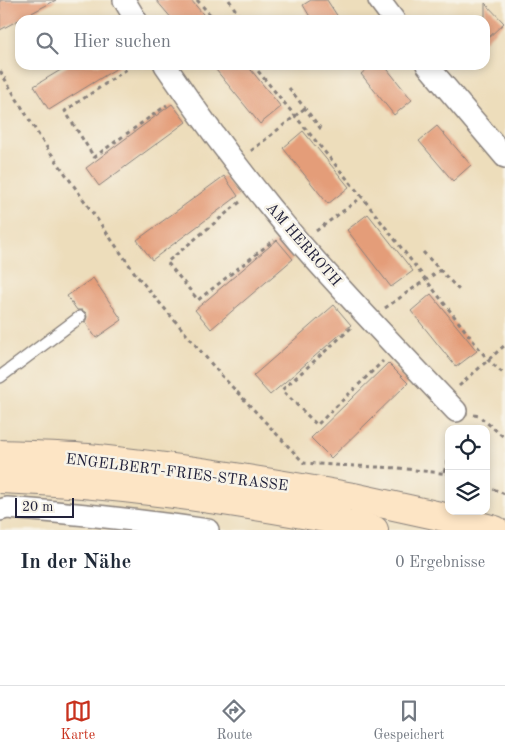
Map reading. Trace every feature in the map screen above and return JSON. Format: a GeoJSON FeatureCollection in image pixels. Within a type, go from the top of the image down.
{"type":"FeatureCollection","features":[{"type":"Feature","properties":{"kind":"main road","name":"ENGELBERT-FRIES-STRASSE"},"geometry":{"type":"LineString","coordinates":[[0,454],[86,458],[225,476],[353,497],[495,530]]}},
{"type":"Feature","properties":{"kind":"main road","name":"ENGELBERT-FRIES-STRASSE"},"geometry":{"type":"LineString","coordinates":[[0,479],[143,489],[283,510],[374,530]]}},
{"type":"Feature","properties":{"kind":"street"},"geometry":{"type":"LineString","coordinates":[[124,0],[133,15]]}},
{"type":"Feature","properties":{"kind":"street"},"geometry":{"type":"LineString","coordinates":[[379,0],[390,15]]}},
{"type":"Feature","properties":{"kind":"street","name":"AM HERROTH"},"geometry":{"type":"LineString","coordinates":[[169,70],[236,163],[295,236],[456,411]]}},
{"type":"Feature","properties":{"kind":"street"},"geometry":{"type":"LineString","coordinates":[[431,70],[505,157]]}},
{"type":"Feature","properties":{"kind":"street"},"geometry":{"type":"LineString","coordinates":[[0,510],[7,508],[56,512],[167,527],[208,530]]}},
{"type":"Feature","properties":{"kind":"lane"},"geometry":{"type":"LineString","coordinates":[[0,377],[80,317]]}},
{"type":"Feature","properties":{"kind":"path"},"geometry":{"type":"LineString","coordinates":[[197,0],[210,15]]}},
{"type":"Feature","properties":{"kind":"path"},"geometry":{"type":"LineString","coordinates":[[229,0],[239,15]]}},
{"type":"Feature","properties":{"kind":"path"},"geometry":{"type":"LineString","coordinates":[[126,70],[65,111],[94,157],[184,93]]}},
{"type":"Feature","properties":{"kind":"path"},"geometry":{"type":"LineString","coordinates":[[257,70],[362,197],[488,360],[505,375]]}},
{"type":"Feature","properties":{"kind":"path"},"geometry":{"type":"LineString","coordinates":[[0,71],[41,139],[137,276],[214,367],[304,463],[335,465]]}},
{"type":"Feature","properties":{"kind":"path"},"geometry":{"type":"LineString","coordinates":[[289,88],[321,129]]}},
{"type":"Feature","properties":{"kind":"path"},"geometry":{"type":"LineString","coordinates":[[236,163],[305,108]]}},
{"type":"Feature","properties":{"kind":"path"},"geometry":{"type":"LineString","coordinates":[[256,188],[167,262],[198,300],[295,236],[362,197]]}},
{"type":"Feature","properties":{"kind":"path"},"geometry":{"type":"LineString","coordinates":[[423,252],[459,290]]}},
{"type":"Feature","properties":{"kind":"path"},"geometry":{"type":"LineString","coordinates":[[397,348],[317,425],[282,390],[368,317],[440,270]]}},
{"type":"Feature","properties":{"kind":"path"},"geometry":{"type":"LineString","coordinates":[[505,344],[458,387],[456,411],[479,416],[505,438]]}},
{"type":"Feature","properties":{"kind":"path"},"geometry":{"type":"LineString","coordinates":[[490,488],[505,494]]}},
{"type":"Feature","properties":{"kind":"building"},"geometry":{"type":"Polygon","coordinates":[[[0,0],[56,0],[28,15],[15,15],[15,22],[0,30],[0,0]]]}},
{"type":"Feature","properties":{"kind":"building"},"geometry":{"type":"Polygon","coordinates":[[[156,0],[191,0],[204,15],[169,15],[156,0]]]}},
{"type":"Feature","properties":{"kind":"building"},"geometry":{"type":"Polygon","coordinates":[[[311,0],[327,0],[337,15],[309,15],[303,5],[311,0]]]}},
{"type":"Feature","properties":{"kind":"building"},"geometry":{"type":"Polygon","coordinates":[[[485,3],[504,23],[490,36],[490,15],[485,15],[485,3]]]}},
{"type":"Feature","properties":{"kind":"building"},"geometry":{"type":"Polygon","coordinates":[[[61,70],[114,70],[49,110],[34,86],[61,70]]]}},
{"type":"Feature","properties":{"kind":"building"},"geometry":{"type":"Polygon","coordinates":[[[216,70],[251,70],[281,107],[260,124],[216,70]]]}},
{"type":"Feature","properties":{"kind":"building"},"geometry":{"type":"Polygon","coordinates":[[[366,70],[388,70],[412,100],[394,115],[361,74],[366,70]]]}},
{"type":"Feature","properties":{"kind":"building"},"geometry":{"type":"Polygon","coordinates":[[[172,104],[186,122],[99,186],[86,168],[172,104]]]}},
{"type":"Feature","properties":{"kind":"building"},"geometry":{"type":"Polygon","coordinates":[[[437,126],[471,165],[453,181],[419,141],[437,126]]]}},
{"type":"Feature","properties":{"kind":"building"},"geometry":{"type":"Polygon","coordinates":[[[303,131],[349,187],[328,204],[283,148],[303,131]]]}},
{"type":"Feature","properties":{"kind":"building"},"geometry":{"type":"Polygon","coordinates":[[[224,176],[238,196],[152,260],[137,240],[224,176]]]}},
{"type":"Feature","properties":{"kind":"building"},"geometry":{"type":"Polygon","coordinates":[[[368,214],[413,271],[391,287],[347,230],[368,214]]]}},
{"type":"Feature","properties":{"kind":"building"},"geometry":{"type":"Polygon","coordinates":[[[277,240],[293,259],[211,329],[195,310],[277,240]]]}},
{"type":"Feature","properties":{"kind":"building"},"geometry":{"type":"Polygon","coordinates":[[[93,278],[122,320],[96,338],[85,322],[86,313],[82,310],[77,310],[67,296],[93,278]]]}},
{"type":"Feature","properties":{"kind":"building"},"geometry":{"type":"Polygon","coordinates":[[[431,294],[477,351],[456,367],[411,311],[431,294]]]}},
{"type":"Feature","properties":{"kind":"building"},"geometry":{"type":"Polygon","coordinates":[[[334,305],[351,325],[270,395],[253,376],[334,305]]]}},
{"type":"Feature","properties":{"kind":"building"},"geometry":{"type":"Polygon","coordinates":[[[388,363],[408,383],[331,458],[311,438],[388,363]]]}}]}
